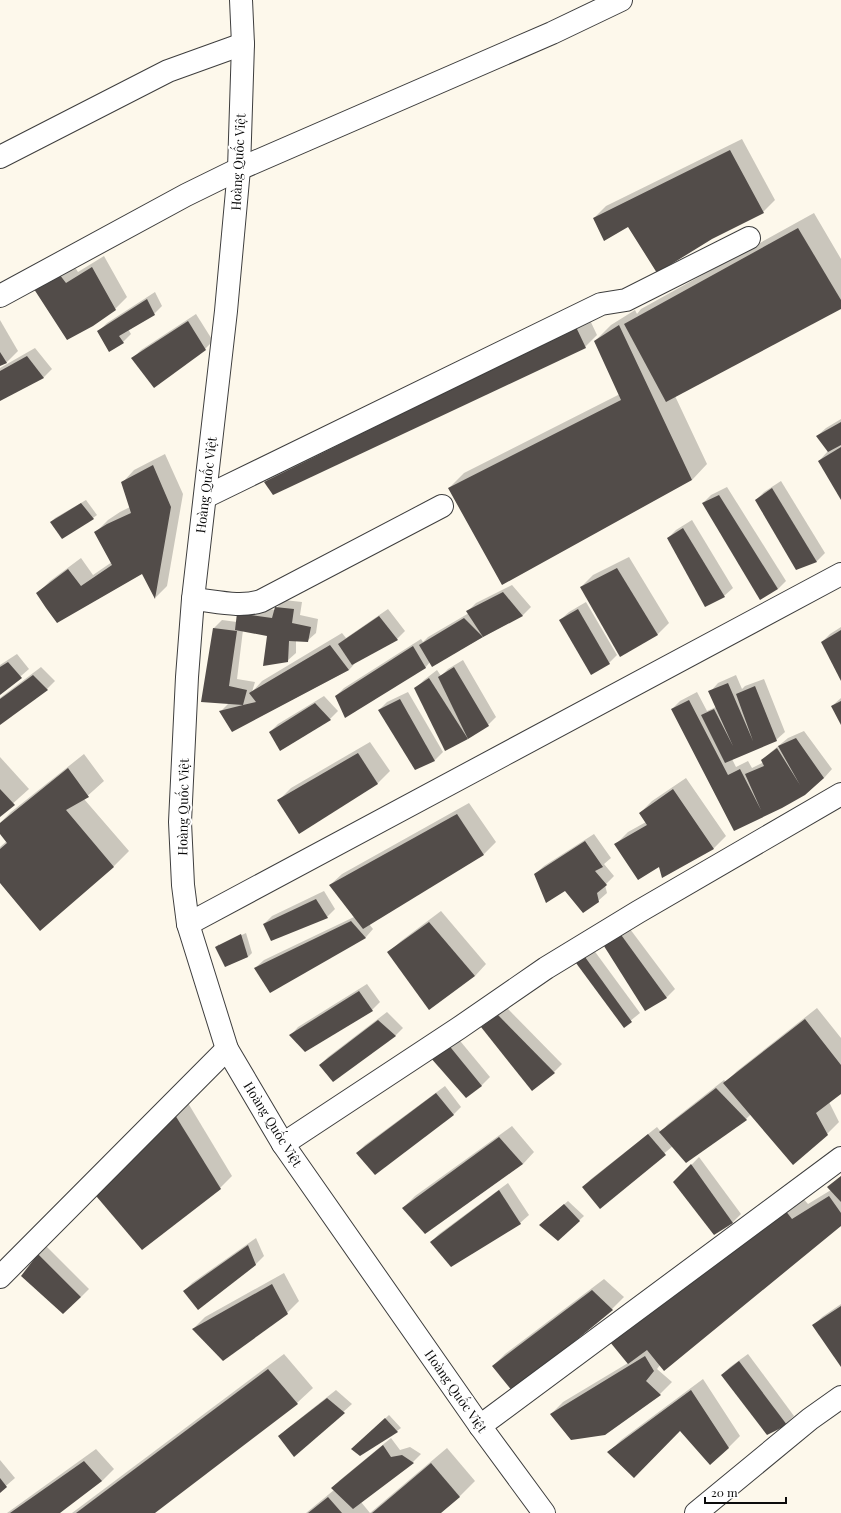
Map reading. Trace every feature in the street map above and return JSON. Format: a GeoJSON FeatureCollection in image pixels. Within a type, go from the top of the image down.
{"type":"FeatureCollection","features":[{"type":"Feature","properties":{"kind":"street","name":"Hoàng Quốc Việt"},"geometry":{"type":"LineString","coordinates":[[242,0],[243,44],[239,169],[226,311],[193,599],[187,677],[180,822],[183,885],[188,924],[227,1050],[283,1144],[480,1426],[544,1513]]}},
{"type":"Feature","properties":{"kind":"street"},"geometry":{"type":"LineString","coordinates":[[0,296],[186,195],[239,169],[552,33],[621,0]]}},
{"type":"Feature","properties":{"kind":"street"},"geometry":{"type":"LineString","coordinates":[[0,157],[168,71],[243,44]]}},
{"type":"Feature","properties":{"kind":"street"},"geometry":{"type":"LineString","coordinates":[[205,497],[601,304],[626,300],[749,238]]}},
{"type":"Feature","properties":{"kind":"street"},"geometry":{"type":"LineString","coordinates":[[193,599],[238,604],[261,601],[442,506]]}},
{"type":"Feature","properties":{"kind":"street"},"geometry":{"type":"LineString","coordinates":[[188,924],[841,574]]}},
{"type":"Feature","properties":{"kind":"street"},"geometry":{"type":"LineString","coordinates":[[283,1144],[546,968],[645,908],[841,794]]}},
{"type":"Feature","properties":{"kind":"street"},"geometry":{"type":"LineString","coordinates":[[0,1277],[227,1050]]}},
{"type":"Feature","properties":{"kind":"street"},"geometry":{"type":"LineString","coordinates":[[480,1426],[841,1158]]}},
{"type":"Feature","properties":{"kind":"street"},"geometry":{"type":"LineString","coordinates":[[696,1513],[810,1419],[841,1397]]}},
{"type":"Feature","properties":{"kind":"building"},"geometry":{"type":"Polygon","coordinates":[[[730,150],[764,213],[712,239],[657,273],[628,227],[604,241],[593,218],[730,150]]]}},
{"type":"Feature","properties":{"kind":"building"},"geometry":{"type":"Polygon","coordinates":[[[798,228],[841,300],[841,309],[666,402],[624,324],[798,228]]]}},
{"type":"Feature","properties":{"kind":"building"},"geometry":{"type":"Polygon","coordinates":[[[92,267],[116,310],[93,326],[67,340],[32,286],[56,270],[66,283],[92,267]]]}},
{"type":"Feature","properties":{"kind":"building"},"geometry":{"type":"Polygon","coordinates":[[[147,299],[155,315],[119,336],[124,343],[109,352],[97,331],[147,299]]]}},
{"type":"Feature","properties":{"kind":"building"},"geometry":{"type":"Polygon","coordinates":[[[188,321],[206,350],[154,388],[131,358],[188,321]]]}},
{"type":"Feature","properties":{"kind":"building"},"geometry":{"type":"Polygon","coordinates":[[[619,325],[692,480],[502,585],[448,488],[621,400],[594,341],[619,325]]]}},
{"type":"Feature","properties":{"kind":"building"},"geometry":{"type":"Polygon","coordinates":[[[576,327],[586,348],[273,495],[264,482],[576,327]]]}},
{"type":"Feature","properties":{"kind":"building"},"geometry":{"type":"Polygon","coordinates":[[[0,352],[7,363],[0,366],[0,352]]]}},
{"type":"Feature","properties":{"kind":"building"},"geometry":{"type":"Polygon","coordinates":[[[27,356],[44,378],[0,401],[0,371],[27,356]]]}},
{"type":"Feature","properties":{"kind":"building"},"geometry":{"type":"Polygon","coordinates":[[[841,422],[841,445],[828,452],[816,436],[841,422]]]}},
{"type":"Feature","properties":{"kind":"building"},"geometry":{"type":"Polygon","coordinates":[[[841,447],[841,500],[818,461],[841,447]]]}},
{"type":"Feature","properties":{"kind":"building"},"geometry":{"type":"Polygon","coordinates":[[[153,465],[171,507],[155,599],[142,574],[57,623],[36,593],[68,569],[81,586],[112,565],[94,532],[131,513],[121,482],[153,465]]]}},
{"type":"Feature","properties":{"kind":"building"},"geometry":{"type":"Polygon","coordinates":[[[772,488],[817,562],[796,570],[755,500],[772,488]]]}},
{"type":"Feature","properties":{"kind":"building"},"geometry":{"type":"Polygon","coordinates":[[[719,495],[778,589],[760,600],[702,503],[719,495]]]}},
{"type":"Feature","properties":{"kind":"building"},"geometry":{"type":"Polygon","coordinates":[[[81,503],[94,519],[62,539],[50,522],[81,503]]]}},
{"type":"Feature","properties":{"kind":"building"},"geometry":{"type":"Polygon","coordinates":[[[683,528],[725,597],[705,607],[667,538],[683,528]]]}},
{"type":"Feature","properties":{"kind":"building"},"geometry":{"type":"Polygon","coordinates":[[[617,568],[658,635],[620,657],[580,587],[617,568]]]}},
{"type":"Feature","properties":{"kind":"building"},"geometry":{"type":"Polygon","coordinates":[[[503,592],[523,616],[483,637],[466,611],[503,592]]]}},
{"type":"Feature","properties":{"kind":"building"},"geometry":{"type":"Polygon","coordinates":[[[275,607],[294,609],[292,623],[311,627],[308,642],[289,641],[288,662],[263,666],[267,636],[235,630],[237,613],[272,618],[275,607]]]}},
{"type":"Feature","properties":{"kind":"building"},"geometry":{"type":"Polygon","coordinates":[[[578,609],[610,664],[591,675],[559,620],[578,609]]]}},
{"type":"Feature","properties":{"kind":"building"},"geometry":{"type":"Polygon","coordinates":[[[379,616],[398,640],[352,665],[338,644],[379,616]]]}},
{"type":"Feature","properties":{"kind":"building"},"geometry":{"type":"Polygon","coordinates":[[[464,618],[483,637],[432,667],[419,645],[464,618]]]}},
{"type":"Feature","properties":{"kind":"building"},"geometry":{"type":"Polygon","coordinates":[[[213,628],[237,631],[229,686],[247,690],[243,705],[201,702],[213,628]]]}},
{"type":"Feature","properties":{"kind":"building"},"geometry":{"type":"Polygon","coordinates":[[[841,630],[841,681],[821,642],[841,630]]]}},
{"type":"Feature","properties":{"kind":"building"},"geometry":{"type":"Polygon","coordinates":[[[330,645],[349,670],[232,732],[219,711],[256,702],[249,693],[330,645]]]}},
{"type":"Feature","properties":{"kind":"building"},"geometry":{"type":"Polygon","coordinates":[[[413,646],[426,668],[345,718],[335,696],[413,646]]]}},
{"type":"Feature","properties":{"kind":"building"},"geometry":{"type":"Polygon","coordinates":[[[8,662],[22,678],[0,695],[0,667],[8,662]]]}},
{"type":"Feature","properties":{"kind":"building"},"geometry":{"type":"Polygon","coordinates":[[[454,667],[489,726],[468,739],[438,677],[454,667]]]}},
{"type":"Feature","properties":{"kind":"building"},"geometry":{"type":"Polygon","coordinates":[[[33,675],[48,690],[0,725],[0,699],[33,675]]]}},
{"type":"Feature","properties":{"kind":"building"},"geometry":{"type":"Polygon","coordinates":[[[429,678],[468,739],[445,751],[414,688],[429,678]]]}},
{"type":"Feature","properties":{"kind":"building"},"geometry":{"type":"Polygon","coordinates":[[[728,683],[753,741],[736,694],[755,686],[777,741],[725,763],[701,715],[714,709],[733,746],[708,691],[728,683]]]}},
{"type":"Feature","properties":{"kind":"building"},"geometry":{"type":"Polygon","coordinates":[[[400,699],[435,761],[415,770],[378,710],[400,699]]]}},
{"type":"Feature","properties":{"kind":"building"},"geometry":{"type":"Polygon","coordinates":[[[689,700],[728,775],[740,769],[761,810],[745,774],[764,766],[761,760],[777,748],[800,785],[778,746],[796,738],[824,778],[805,795],[734,831],[671,709],[689,700]]]}},
{"type":"Feature","properties":{"kind":"building"},"geometry":{"type":"Polygon","coordinates":[[[841,701],[841,725],[831,706],[841,701]]]}},
{"type":"Feature","properties":{"kind":"building"},"geometry":{"type":"Polygon","coordinates":[[[315,703],[331,720],[280,751],[269,732],[315,703]]]}},
{"type":"Feature","properties":{"kind":"building"},"geometry":{"type":"Polygon","coordinates":[[[358,753],[378,784],[299,834],[277,800],[358,753]]]}},
{"type":"Feature","properties":{"kind":"building"},"geometry":{"type":"Polygon","coordinates":[[[68,768],[89,797],[66,810],[114,867],[40,931],[0,883],[0,849],[7,843],[0,834],[0,823],[68,768]]]}},
{"type":"Feature","properties":{"kind":"building"},"geometry":{"type":"Polygon","coordinates":[[[0,789],[15,805],[0,817],[0,789]]]}},
{"type":"Feature","properties":{"kind":"building"},"geometry":{"type":"Polygon","coordinates":[[[673,789],[714,849],[662,878],[659,867],[638,880],[614,844],[647,825],[639,813],[673,789]]]}},
{"type":"Feature","properties":{"kind":"building"},"geometry":{"type":"Polygon","coordinates":[[[457,814],[484,855],[363,929],[329,885],[457,814]]]}},
{"type":"Feature","properties":{"kind":"building"},"geometry":{"type":"Polygon","coordinates":[[[585,841],[603,867],[595,871],[607,885],[597,893],[599,902],[583,913],[565,891],[546,903],[534,874],[585,841]]]}},
{"type":"Feature","properties":{"kind":"building"},"geometry":{"type":"Polygon","coordinates":[[[316,899],[328,918],[271,941],[263,924],[316,899]]]}},
{"type":"Feature","properties":{"kind":"building"},"geometry":{"type":"Polygon","coordinates":[[[351,921],[366,938],[270,993],[254,968],[351,921]]]}},
{"type":"Feature","properties":{"kind":"building"},"geometry":{"type":"Polygon","coordinates":[[[429,922],[475,976],[429,1010],[387,952],[429,922]]]}},
{"type":"Feature","properties":{"kind":"building"},"geometry":{"type":"Polygon","coordinates":[[[619,932],[667,998],[645,1011],[604,946],[619,932]]]}},
{"type":"Feature","properties":{"kind":"building"},"geometry":{"type":"Polygon","coordinates":[[[241,934],[248,957],[225,967],[215,947],[241,934]]]}},
{"type":"Feature","properties":{"kind":"building"},"geometry":{"type":"Polygon","coordinates":[[[585,957],[632,1022],[624,1028],[576,963],[585,957]]]}},
{"type":"Feature","properties":{"kind":"building"},"geometry":{"type":"Polygon","coordinates":[[[359,991],[373,1011],[305,1052],[289,1035],[359,991]]]}},
{"type":"Feature","properties":{"kind":"building"},"geometry":{"type":"Polygon","coordinates":[[[498,1015],[555,1073],[532,1091],[481,1027],[498,1015]]]}},
{"type":"Feature","properties":{"kind":"building"},"geometry":{"type":"Polygon","coordinates":[[[805,1019],[841,1065],[841,1094],[816,1113],[828,1135],[793,1165],[723,1083],[805,1019]]]}},
{"type":"Feature","properties":{"kind":"building"},"geometry":{"type":"Polygon","coordinates":[[[378,1020],[396,1036],[333,1082],[319,1065],[378,1020]]]}},
{"type":"Feature","properties":{"kind":"building"},"geometry":{"type":"Polygon","coordinates":[[[447,1043],[482,1086],[466,1098],[430,1057],[447,1043]]]}},
{"type":"Feature","properties":{"kind":"building"},"geometry":{"type":"Polygon","coordinates":[[[716,1088],[747,1120],[686,1163],[659,1132],[716,1088]]]}},
{"type":"Feature","properties":{"kind":"building"},"geometry":{"type":"Polygon","coordinates":[[[436,1093],[454,1115],[375,1175],[356,1153],[436,1093]]]}},
{"type":"Feature","properties":{"kind":"building"},"geometry":{"type":"Polygon","coordinates":[[[175,1115],[221,1189],[142,1250],[91,1190],[175,1115]]]}},
{"type":"Feature","properties":{"kind":"building"},"geometry":{"type":"Polygon","coordinates":[[[648,1134],[666,1155],[600,1209],[582,1187],[648,1134]]]}},
{"type":"Feature","properties":{"kind":"building"},"geometry":{"type":"Polygon","coordinates":[[[499,1137],[523,1164],[425,1234],[402,1208],[499,1137]]]}},
{"type":"Feature","properties":{"kind":"building"},"geometry":{"type":"Polygon","coordinates":[[[691,1164],[733,1223],[714,1235],[673,1182],[691,1164]]]}},
{"type":"Feature","properties":{"kind":"building"},"geometry":{"type":"Polygon","coordinates":[[[841,1176],[841,1202],[827,1187],[841,1176]]]}},
{"type":"Feature","properties":{"kind":"building"},"geometry":{"type":"Polygon","coordinates":[[[499,1190],[521,1224],[451,1267],[430,1242],[499,1190]]]}},
{"type":"Feature","properties":{"kind":"building"},"geometry":{"type":"Polygon","coordinates":[[[829,1196],[841,1213],[841,1226],[664,1371],[647,1350],[628,1364],[610,1342],[785,1210],[792,1219],[829,1196]]]}},
{"type":"Feature","properties":{"kind":"building"},"geometry":{"type":"Polygon","coordinates":[[[564,1204],[580,1221],[558,1241],[539,1225],[564,1204]]]}},
{"type":"Feature","properties":{"kind":"building"},"geometry":{"type":"Polygon","coordinates":[[[248,1245],[256,1265],[198,1310],[183,1291],[248,1245]]]}},
{"type":"Feature","properties":{"kind":"building"},"geometry":{"type":"Polygon","coordinates":[[[38,1254],[81,1297],[63,1314],[21,1276],[38,1254]]]}},
{"type":"Feature","properties":{"kind":"building"},"geometry":{"type":"Polygon","coordinates":[[[272,1284],[288,1314],[223,1361],[192,1329],[272,1284]]]}},
{"type":"Feature","properties":{"kind":"building"},"geometry":{"type":"Polygon","coordinates":[[[592,1290],[613,1310],[513,1392],[492,1366],[592,1290]]]}},
{"type":"Feature","properties":{"kind":"building"},"geometry":{"type":"Polygon","coordinates":[[[841,1306],[841,1367],[812,1325],[841,1306]]]}},
{"type":"Feature","properties":{"kind":"building"},"geometry":{"type":"Polygon","coordinates":[[[645,1356],[654,1371],[646,1381],[661,1395],[605,1435],[571,1440],[550,1414],[645,1356]]]}},
{"type":"Feature","properties":{"kind":"building"},"geometry":{"type":"Polygon","coordinates":[[[739,1361],[787,1425],[767,1435],[721,1375],[739,1361]]]}},
{"type":"Feature","properties":{"kind":"building"},"geometry":{"type":"Polygon","coordinates":[[[268,1369],[298,1404],[155,1513],[76,1513],[268,1369]]]}},
{"type":"Feature","properties":{"kind":"building"},"geometry":{"type":"Polygon","coordinates":[[[691,1390],[729,1448],[710,1465],[680,1431],[634,1478],[607,1452],[691,1390]]]}},
{"type":"Feature","properties":{"kind":"building"},"geometry":{"type":"Polygon","coordinates":[[[327,1398],[345,1413],[294,1457],[278,1436],[327,1398]]]}},
{"type":"Feature","properties":{"kind":"building"},"geometry":{"type":"Polygon","coordinates":[[[385,1418],[398,1432],[360,1456],[351,1449],[385,1418]]]}},
{"type":"Feature","properties":{"kind":"building"},"geometry":{"type":"Polygon","coordinates":[[[383,1445],[391,1457],[402,1455],[414,1463],[353,1509],[331,1488],[383,1445]]]}},
{"type":"Feature","properties":{"kind":"building"},"geometry":{"type":"Polygon","coordinates":[[[84,1461],[102,1481],[60,1513],[10,1513],[84,1461]]]}},
{"type":"Feature","properties":{"kind":"building"},"geometry":{"type":"Polygon","coordinates":[[[431,1463],[460,1497],[441,1513],[372,1513],[431,1463]]]}},
{"type":"Feature","properties":{"kind":"building"},"geometry":{"type":"Polygon","coordinates":[[[0,1478],[7,1487],[0,1493],[0,1478]]]}},
{"type":"Feature","properties":{"kind":"building"},"geometry":{"type":"Polygon","coordinates":[[[328,1497],[342,1513],[308,1513],[328,1497]]]}}]}
